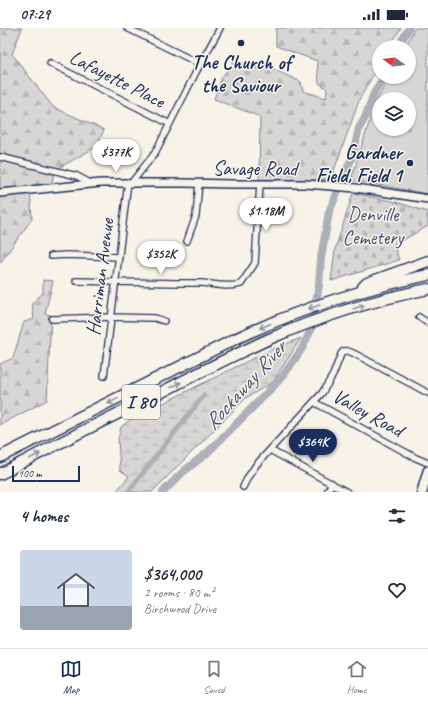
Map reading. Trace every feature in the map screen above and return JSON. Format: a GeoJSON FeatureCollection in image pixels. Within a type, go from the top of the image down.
{"type":"FeatureCollection","features":[{"type":"Feature","properties":{"kind":"highway"},"geometry":{"type":"LineString","coordinates":[[358,292],[367,283],[428,261]]}},
{"type":"Feature","properties":{"kind":"highway","name":"I 80"},"geometry":{"type":"LineString","coordinates":[[0,457],[235,339],[296,313],[358,292],[428,275]]}},
{"type":"Feature","properties":{"kind":"highway","name":"I 80"},"geometry":{"type":"LineString","coordinates":[[0,474],[219,363],[283,333],[372,303],[428,289]]}},
{"type":"Feature","properties":{"kind":"main road"},"geometry":{"type":"LineString","coordinates":[[422,492],[428,471]]}},
{"type":"Feature","properties":{"kind":"street"},"geometry":{"type":"LineString","coordinates":[[127,28],[200,64]]}},
{"type":"Feature","properties":{"kind":"street"},"geometry":{"type":"LineString","coordinates":[[130,182],[155,153],[220,28]]}},
{"type":"Feature","properties":{"kind":"street","name":"Lafayette Place"},"geometry":{"type":"LineString","coordinates":[[50,63],[170,124]]}},
{"type":"Feature","properties":{"kind":"street"},"geometry":{"type":"LineString","coordinates":[[0,157],[77,176],[92,184]]}},
{"type":"Feature","properties":{"kind":"street","name":"Savage Road"},"geometry":{"type":"LineString","coordinates":[[0,193],[92,184],[130,182],[317,184],[356,188],[428,199]]}},
{"type":"Feature","properties":{"kind":"street","name":"Harriman Avenue"},"geometry":{"type":"LineString","coordinates":[[104,376],[130,182]]}},
{"type":"Feature","properties":{"kind":"street"},"geometry":{"type":"LineString","coordinates":[[187,241],[196,216],[199,183]]}},
{"type":"Feature","properties":{"kind":"street"},"geometry":{"type":"LineString","coordinates":[[76,281],[236,286],[241,284],[255,263],[260,184]]}},
{"type":"Feature","properties":{"kind":"street"},"geometry":{"type":"LineString","coordinates":[[51,256],[119,257]]}},
{"type":"Feature","properties":{"kind":"street"},"geometry":{"type":"LineString","coordinates":[[52,319],[111,317],[155,318],[164,320]]}},
{"type":"Feature","properties":{"kind":"street"},"geometry":{"type":"LineString","coordinates":[[419,317],[428,323]]}},
{"type":"Feature","properties":{"kind":"street"},"geometry":{"type":"LineString","coordinates":[[243,487],[248,477],[270,450],[327,387],[341,354],[344,351],[346,350],[355,354],[428,393]]}},
{"type":"Feature","properties":{"kind":"street","name":"Valley Road"},"geometry":{"type":"LineString","coordinates":[[314,402],[416,458],[428,463]]}},
{"type":"Feature","properties":{"kind":"street"},"geometry":{"type":"LineString","coordinates":[[270,450],[347,492]]}},
{"type":"Feature","properties":{"kind":"street"},"geometry":{"type":"LineString","coordinates":[[327,492],[332,483]]}},
{"type":"Feature","properties":{"kind":"green space"},"geometry":{"type":"Polygon","coordinates":[[[0,28],[22,28],[12,54],[53,107],[104,130],[96,147],[55,170],[52,183],[30,186],[32,219],[0,263],[0,28]]]}},
{"type":"Feature","properties":{"kind":"green space"},"geometry":{"type":"Polygon","coordinates":[[[276,28],[401,28],[393,40],[372,40],[372,77],[360,98],[331,179],[259,183],[260,120],[258,116],[214,99],[222,77],[235,60],[262,70],[269,67],[301,82],[303,91],[326,98],[327,89],[319,83],[317,61],[276,46],[276,28]]]}},
{"type":"Feature","properties":{"kind":"green space"},"geometry":{"type":"Polygon","coordinates":[[[415,28],[428,28],[428,194],[351,180],[372,114],[372,136],[416,136],[416,92],[381,92],[385,84],[416,84],[416,40],[409,40],[415,28]]]}},
{"type":"Feature","properties":{"kind":"green space","name":"Denville Cemetery"},"geometry":{"type":"Polygon","coordinates":[[[353,193],[396,202],[428,212],[428,226],[394,245],[399,260],[331,281],[335,250],[353,193]]]}},
{"type":"Feature","properties":{"kind":"green space"},"geometry":{"type":"Polygon","coordinates":[[[43,280],[53,281],[45,314],[51,315],[47,400],[0,425],[0,364],[13,358],[24,322],[34,319],[32,303],[43,293],[43,280]]]}},
{"type":"Feature","properties":{"kind":"green space"},"geometry":{"type":"Polygon","coordinates":[[[301,338],[273,382],[246,398],[152,492],[116,492],[129,476],[120,470],[118,439],[121,427],[131,419],[268,351],[301,338]]]}},
{"type":"Feature","properties":{"kind":"waterway","name":"Rockaway River"},"geometry":{"type":"LineString","coordinates":[[402,40],[409,28]]}},
{"type":"Feature","properties":{"kind":"waterway","name":"Rockaway River"},"geometry":{"type":"LineString","coordinates":[[163,492],[183,472],[207,453],[258,402],[283,376],[301,350],[311,330],[329,212],[353,155],[359,128],[365,118],[374,93],[380,84]]}},
{"type":"Feature","properties":{"kind":"waterway"},"geometry":{"type":"LineString","coordinates":[[128,492],[204,395]]}},
{"type":"Feature","properties":{"kind":"place","name":"The Church of the Saviour"},"geometry":{"type":"Point","coordinates":[241,43]}},
{"type":"Feature","properties":{"kind":"place","name":"Gardner Field, Field 1"},"geometry":{"type":"Point","coordinates":[410,163]}}]}
